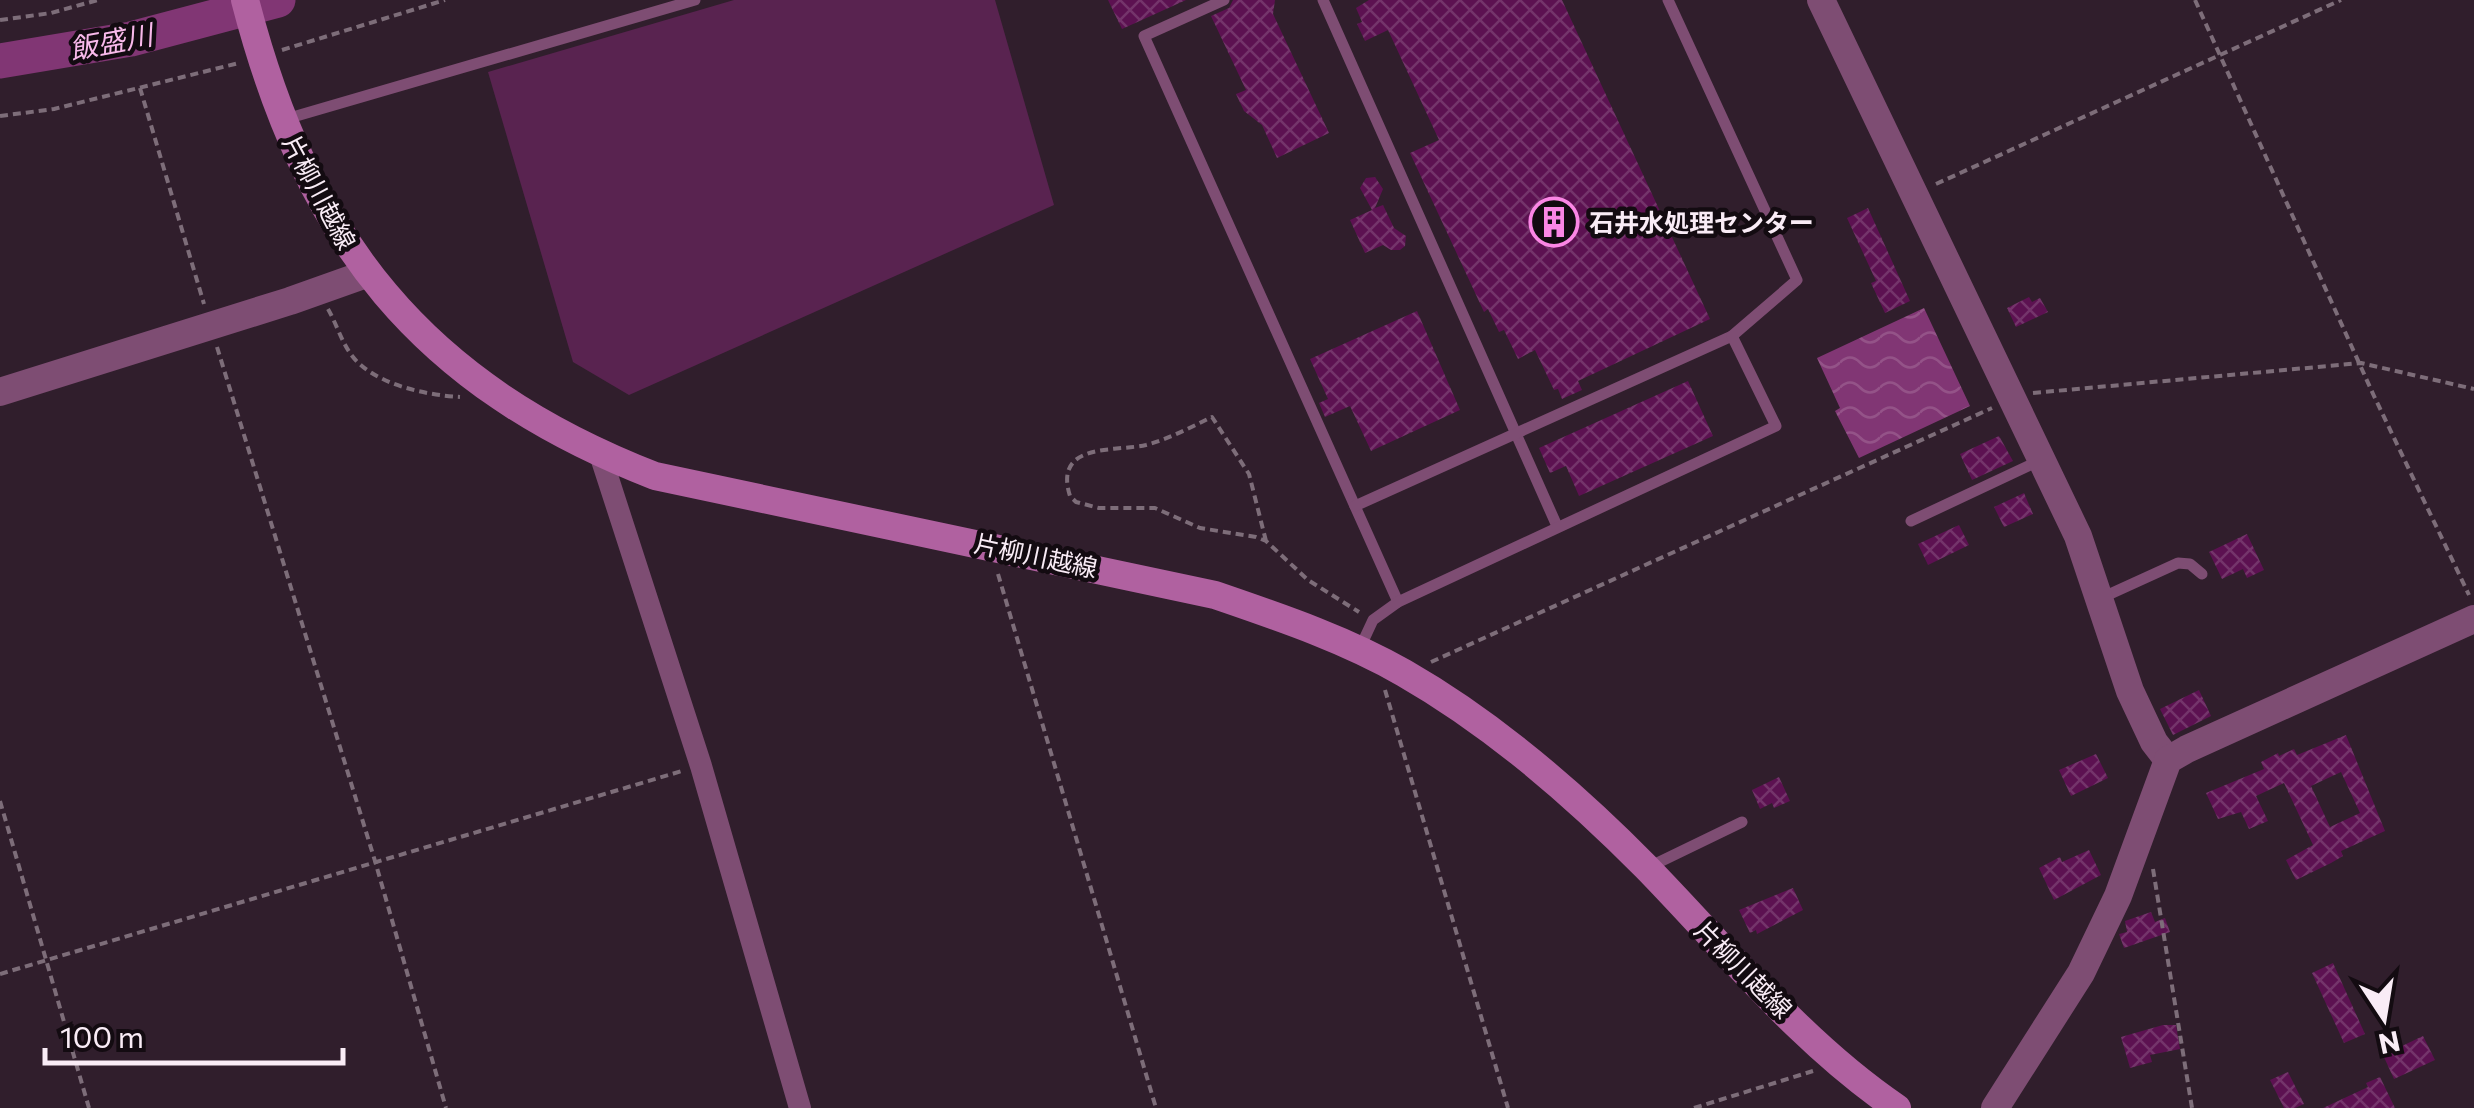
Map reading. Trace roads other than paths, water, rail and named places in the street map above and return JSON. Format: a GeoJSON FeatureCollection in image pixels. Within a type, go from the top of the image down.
{"type":"FeatureCollection","features":[{"type":"Feature","properties":{"kind":"main road","name":"片柳川越線"},"geometry":{"type":"LineString","coordinates":[[246,0],[282,120],[326,212],[366,274],[445,354],[499,396],[600,454],[655,476],[1215,594],[1297,624],[1406,674],[1533,764],[1646,868],[1730,958],[1836,1061],[1896,1108]]}},
{"type":"Feature","properties":{"kind":"street"},"geometry":{"type":"LineString","coordinates":[[1821,0],[2078,536],[2130,691],[2154,742],[2168,760]]}},
{"type":"Feature","properties":{"kind":"street"},"geometry":{"type":"LineString","coordinates":[[0,392],[366,274]]}},
{"type":"Feature","properties":{"kind":"street"},"geometry":{"type":"LineString","coordinates":[[600,454],[702,766],[800,1108]]}},
{"type":"Feature","properties":{"kind":"street"},"geometry":{"type":"LineString","coordinates":[[1996,1108],[2081,972],[2118,896],[2168,760],[2474,619]]}},
{"type":"Feature","properties":{"kind":"lane"},"geometry":{"type":"LineString","coordinates":[[282,120],[695,0]]}},
{"type":"Feature","properties":{"kind":"lane"},"geometry":{"type":"LineString","coordinates":[[1224,0],[1144,36],[1398,602]]}},
{"type":"Feature","properties":{"kind":"lane"},"geometry":{"type":"LineString","coordinates":[[1323,0],[1556,526]]}},
{"type":"Feature","properties":{"kind":"lane"},"geometry":{"type":"LineString","coordinates":[[1355,506],[1732,336],[1797,280],[1668,0]]}},
{"type":"Feature","properties":{"kind":"lane"},"geometry":{"type":"LineString","coordinates":[[1367,655],[1373,620],[1398,602],[1776,426],[1732,336]]}},
{"type":"Feature","properties":{"kind":"lane"},"geometry":{"type":"LineString","coordinates":[[1911,520],[2041,460]]}},
{"type":"Feature","properties":{"kind":"lane"},"geometry":{"type":"LineString","coordinates":[[2099,599],[2178,563],[2190,564],[2202,574]]}},
{"type":"Feature","properties":{"kind":"lane"},"geometry":{"type":"LineString","coordinates":[[1646,868],[1742,822]]}},
{"type":"Feature","properties":{"kind":"water"},"geometry":{"type":"Polygon","coordinates":[[[1924,308],[1970,406],[1859,458],[1835,411],[1840,408],[1817,358],[1924,308]]]}},
{"type":"Feature","properties":{"kind":"waterway","name":"飯盛川"},"geometry":{"type":"LineString","coordinates":[[0,61],[131,39],[278,0]]}},
{"type":"Feature","properties":{"kind":"place","name":"石井水処理センター"},"geometry":{"type":"Point","coordinates":[1554,222]}}]}
